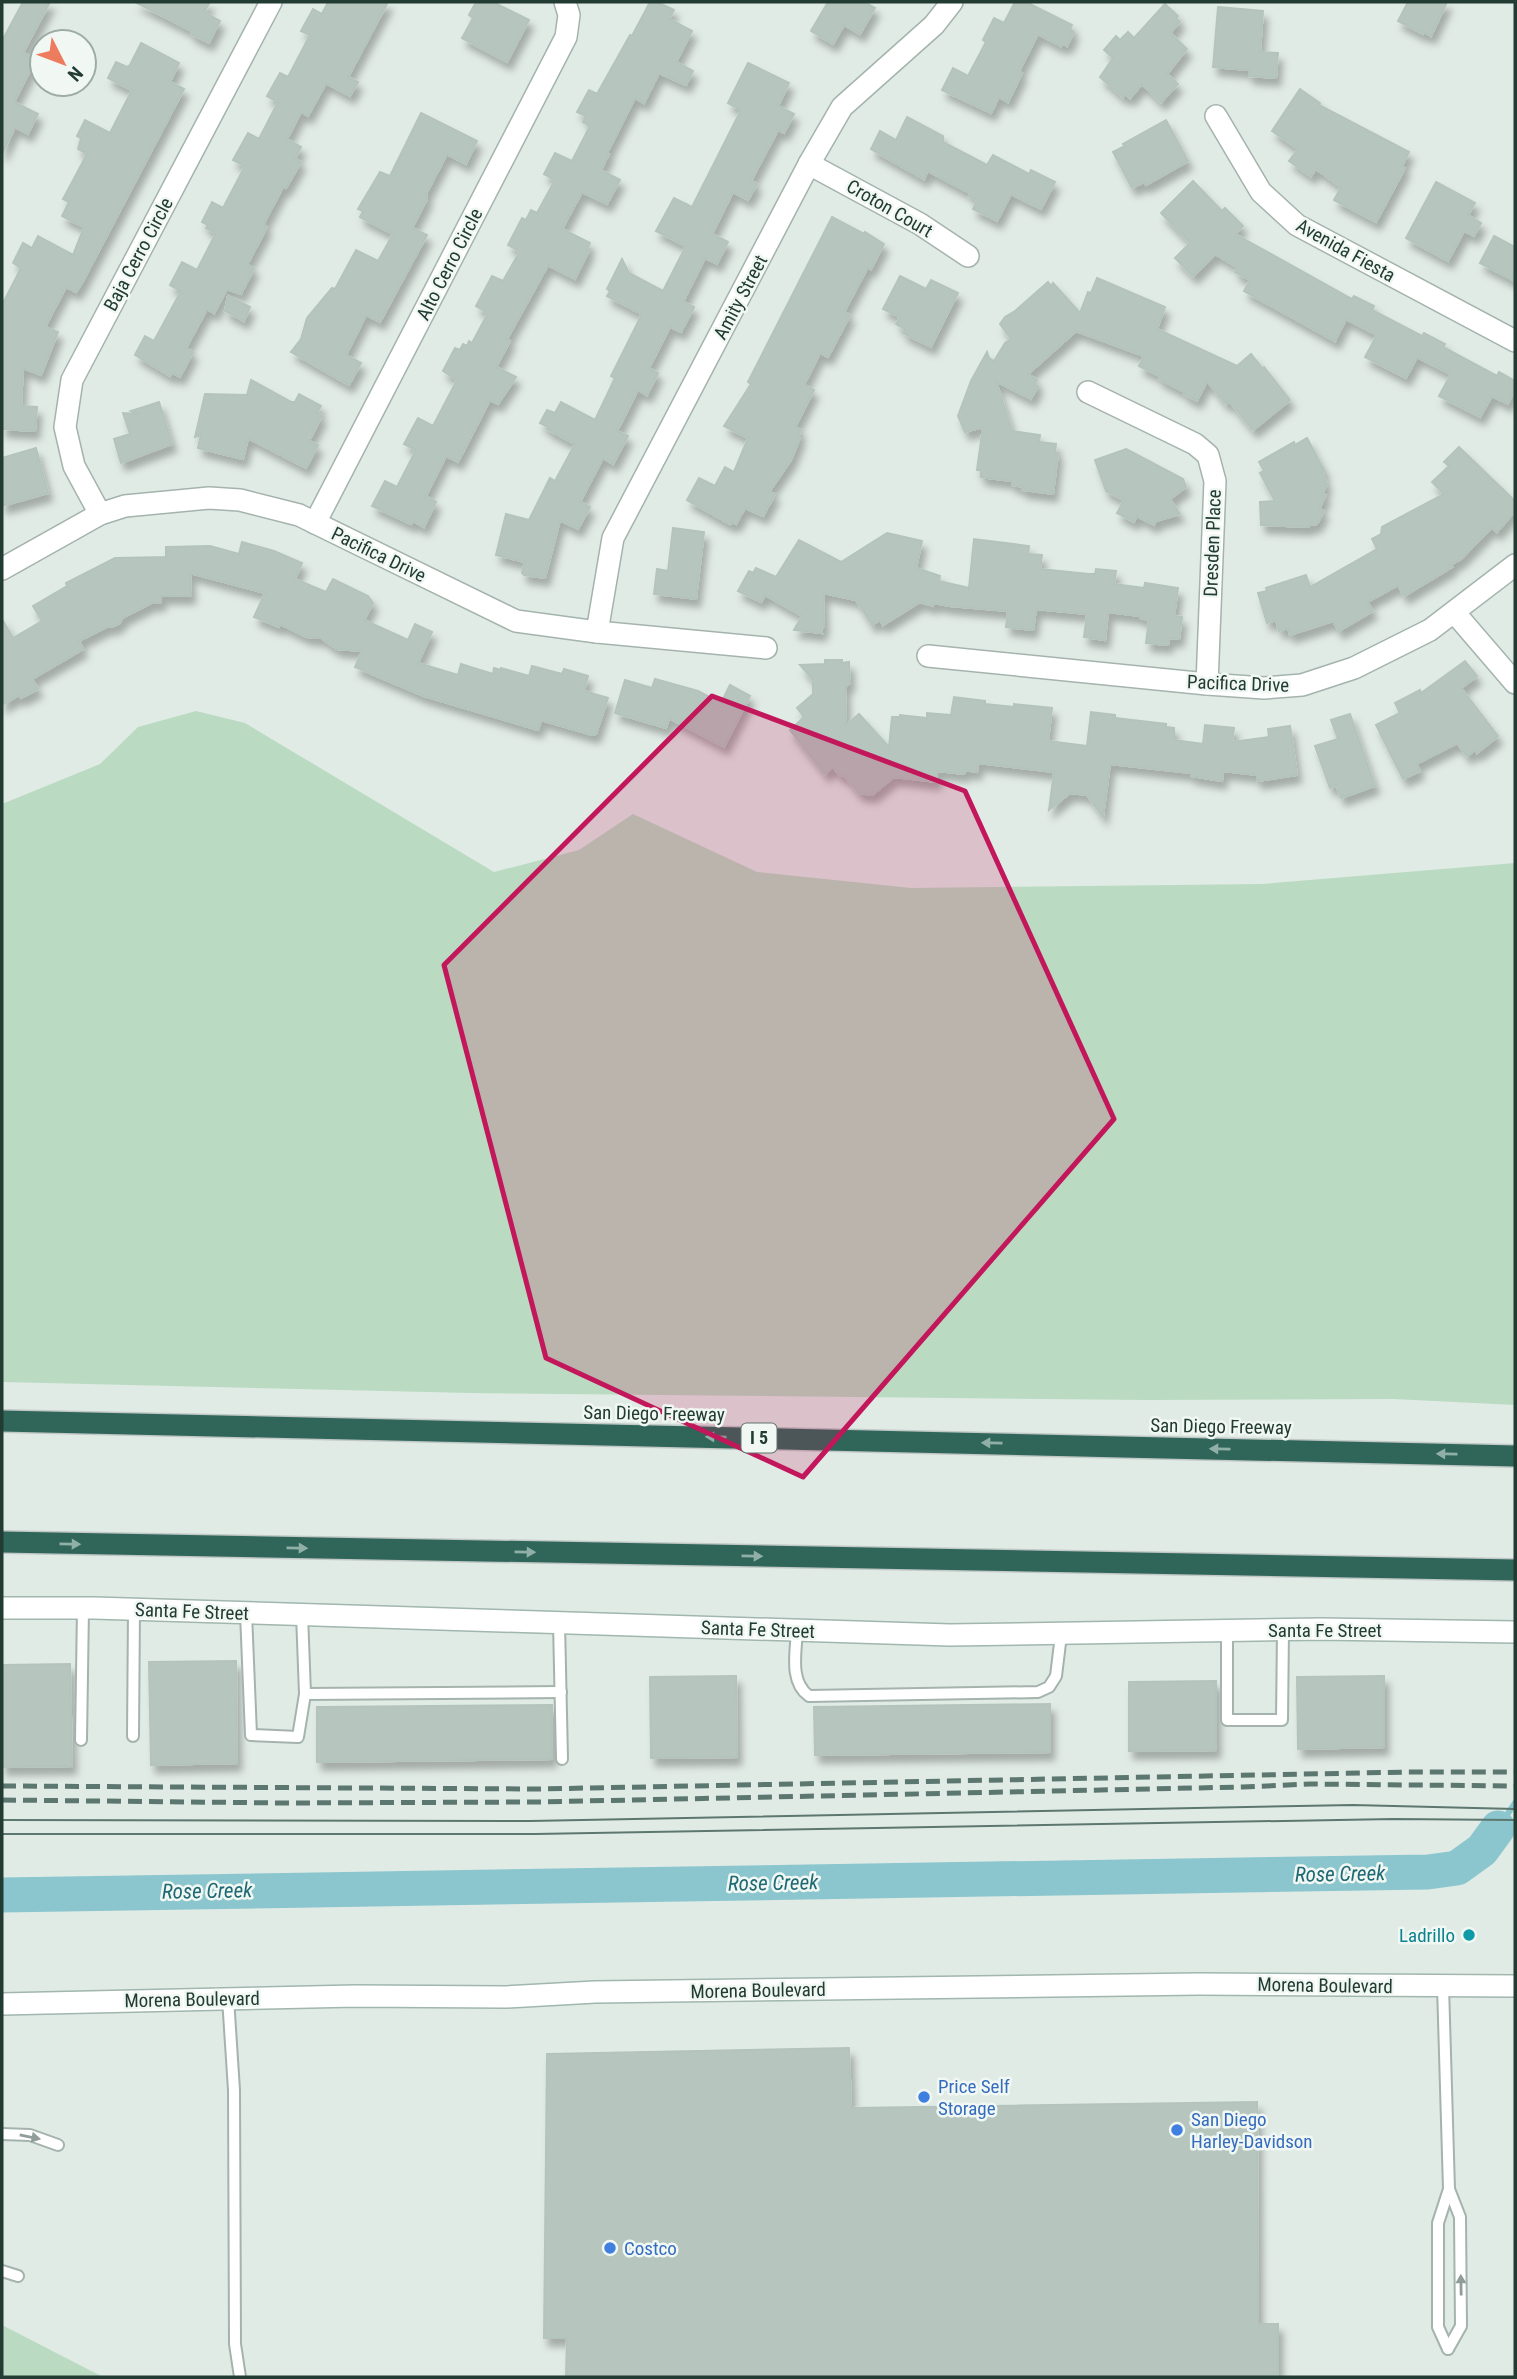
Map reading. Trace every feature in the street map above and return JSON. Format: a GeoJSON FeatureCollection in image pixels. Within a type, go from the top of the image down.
{"type":"FeatureCollection","features":[{"type":"Feature","properties":{"kind":"highway","name":"San Diego Freeway"},"geometry":{"type":"LineString","coordinates":[[2,1421],[1515,1456]]}},
{"type":"Feature","properties":{"kind":"highway"},"geometry":{"type":"LineString","coordinates":[[2,1542],[1515,1570]]}},
{"type":"Feature","properties":{"kind":"street","name":"Baja Cerro Circle"},"geometry":{"type":"LineString","coordinates":[[100,514],[74,466],[65,428],[72,380],[271,2]]}},
{"type":"Feature","properties":{"kind":"street","name":"Alto Cerro Circle"},"geometry":{"type":"LineString","coordinates":[[315,523],[566,37],[569,15],[565,2]]}},
{"type":"Feature","properties":{"kind":"street","name":"Amity Street"},"geometry":{"type":"LineString","coordinates":[[597,632],[613,538],[842,107],[934,25],[952,2]]}},
{"type":"Feature","properties":{"kind":"street","name":"Avenida Fiesta"},"geometry":{"type":"LineString","coordinates":[[1216,116],[1261,192],[1297,225],[1515,341]]}},
{"type":"Feature","properties":{"kind":"street","name":"Croton Court"},"geometry":{"type":"LineString","coordinates":[[810,164],[920,223],[968,256]]}},
{"type":"Feature","properties":{"kind":"street","name":"Dresden Place"},"geometry":{"type":"LineString","coordinates":[[1088,392],[1195,444],[1208,455],[1214,481],[1207,684]]}},
{"type":"Feature","properties":{"kind":"street","name":"Pacifica Drive"},"geometry":{"type":"LineString","coordinates":[[2,569],[100,514],[125,506],[209,498],[240,500],[299,515],[516,621],[597,632],[766,648]]}},
{"type":"Feature","properties":{"kind":"street","name":"Pacifica Drive"},"geometry":{"type":"LineString","coordinates":[[928,656],[1207,684],[1264,688],[1302,685],[1354,668],[1430,630],[1515,565]]}},
{"type":"Feature","properties":{"kind":"street"},"geometry":{"type":"LineString","coordinates":[[1454,612],[1515,683]]}},
{"type":"Feature","properties":{"kind":"street","name":"Santa Fe Street"},"geometry":{"type":"LineString","coordinates":[[2,1608],[134,1609],[950,1635],[1283,1630],[1515,1632]]}},
{"type":"Feature","properties":{"kind":"street","name":"Morena Boulevard"},"geometry":{"type":"LineString","coordinates":[[2,2004],[228,1997],[506,1997],[595,1992],[1199,1984],[1515,1986]]}},
{"type":"Feature","properties":{"kind":"lane"},"geometry":{"type":"LineString","coordinates":[[81,1740],[83,1608]]}},
{"type":"Feature","properties":{"kind":"lane"},"geometry":{"type":"LineString","coordinates":[[133,1736],[134,1609]]}},
{"type":"Feature","properties":{"kind":"lane"},"geometry":{"type":"LineString","coordinates":[[246,1613],[251,1735],[298,1737],[305,1694],[302,1615]]}},
{"type":"Feature","properties":{"kind":"lane"},"geometry":{"type":"LineString","coordinates":[[559,1623],[562,1759]]}},
{"type":"Feature","properties":{"kind":"lane"},"geometry":{"type":"LineString","coordinates":[[797,1630],[796,1679],[801,1691],[809,1696],[1038,1692],[1049,1687],[1056,1676],[1061,1635]]}},
{"type":"Feature","properties":{"kind":"lane"},"geometry":{"type":"LineString","coordinates":[[1227,1631],[1227,1720],[1282,1720],[1283,1630]]}},
{"type":"Feature","properties":{"kind":"lane"},"geometry":{"type":"LineString","coordinates":[[305,1694],[561,1692]]}},
{"type":"Feature","properties":{"kind":"lane"},"geometry":{"type":"LineString","coordinates":[[1443,1986],[1450,2189],[1461,2217],[1461,2326],[1448,2350],[1438,2327],[1438,2223],[1450,2189]]}},
{"type":"Feature","properties":{"kind":"lane"},"geometry":{"type":"LineString","coordinates":[[228,1997],[234,2090],[235,2344],[240,2377]]}},
{"type":"Feature","properties":{"kind":"lane"},"geometry":{"type":"LineString","coordinates":[[2,2134],[30,2135],[58,2145]]}},
{"type":"Feature","properties":{"kind":"lane"},"geometry":{"type":"LineString","coordinates":[[2,2270],[18,2276]]}},
{"type":"Feature","properties":{"kind":"highlighted area"},"geometry":{"type":"Polygon","coordinates":[[[712,696],[965,791],[1114,1119],[803,1477],[546,1358],[444,965],[712,696]]]}},
{"type":"Feature","properties":{"kind":"green space"},"geometry":{"type":"Polygon","coordinates":[[[196,711],[245,723],[494,872],[579,850],[633,814],[757,872],[911,888],[1262,884],[1515,863],[1515,1405],[1393,1399],[1147,1400],[469,1393],[2,1382],[2,804],[100,764],[138,727],[196,711]]]}},
{"type":"Feature","properties":{"kind":"green space"},"geometry":{"type":"Polygon","coordinates":[[[2,2325],[103,2377],[2,2377],[2,2325]]]}},
{"type":"Feature","properties":{"kind":"building"},"geometry":{"type":"Polygon","coordinates":[[[23,2],[50,2],[36,28],[28,28],[28,44],[23,53],[28,55],[28,75],[14,102],[38,114],[28,134],[15,127],[2,154],[2,41],[23,2]]]}},
{"type":"Feature","properties":{"kind":"building"},"geometry":{"type":"Polygon","coordinates":[[[135,2],[210,2],[204,12],[220,21],[209,43],[191,34],[192,31],[135,2]]]}},
{"type":"Feature","properties":{"kind":"building"},"geometry":{"type":"Polygon","coordinates":[[[328,2],[388,2],[348,77],[358,82],[350,96],[326,83],[308,116],[301,112],[287,139],[301,147],[295,159],[301,162],[286,188],[283,187],[263,225],[267,227],[247,265],[254,268],[241,294],[227,289],[214,313],[207,309],[186,348],[193,352],[180,377],[172,373],[170,376],[135,355],[145,336],[154,341],[181,291],[170,285],[182,262],[197,270],[216,233],[206,228],[208,225],[202,222],[212,202],[223,208],[245,166],[233,160],[248,133],[259,139],[278,102],[267,96],[280,73],[288,77],[310,35],[301,31],[313,9],[322,14],[328,2]]]}},
{"type":"Feature","properties":{"kind":"building"},"geometry":{"type":"Polygon","coordinates":[[[476,2],[493,2],[529,20],[507,62],[462,38],[473,18],[469,15],[476,2]]]}},
{"type":"Feature","properties":{"kind":"building"},"geometry":{"type":"Polygon","coordinates":[[[650,2],[657,2],[674,10],[669,19],[692,31],[676,62],[693,71],[686,85],[659,73],[644,103],[635,98],[601,170],[620,180],[607,204],[582,192],[562,229],[590,243],[587,250],[589,251],[575,279],[548,265],[507,339],[510,341],[496,367],[516,377],[498,404],[490,400],[458,462],[446,456],[426,496],[436,502],[424,527],[372,506],[385,481],[397,487],[416,450],[404,444],[418,418],[433,426],[457,380],[443,371],[455,348],[460,350],[463,344],[467,346],[469,341],[472,343],[488,313],[476,306],[492,276],[503,281],[520,251],[508,245],[522,218],[526,220],[531,210],[537,213],[555,180],[544,174],[555,153],[572,161],[590,126],[583,122],[586,116],[577,112],[589,90],[597,94],[650,2]]]}},
{"type":"Feature","properties":{"kind":"building"},"geometry":{"type":"Polygon","coordinates":[[[828,2],[864,2],[875,8],[860,34],[844,25],[833,44],[811,31],[828,2]]]}},
{"type":"Feature","properties":{"kind":"building"},"geometry":{"type":"Polygon","coordinates":[[[1015,2],[1026,2],[1072,25],[1070,29],[1074,32],[1067,46],[1062,43],[1061,46],[1038,34],[1019,71],[1022,73],[1008,102],[999,97],[991,113],[942,90],[953,68],[968,76],[986,42],[983,40],[994,18],[1004,23],[1015,2]]]}},
{"type":"Feature","properties":{"kind":"building"},"geometry":{"type":"Polygon","coordinates":[[[1408,2],[1447,2],[1431,36],[1398,21],[1408,2]]]}},
{"type":"Feature","properties":{"kind":"building"},"geometry":{"type":"Polygon","coordinates":[[[1165,4],[1178,16],[1176,18],[1180,22],[1170,33],[1187,49],[1167,74],[1178,84],[1161,102],[1142,84],[1130,98],[1125,94],[1123,97],[1100,77],[1113,58],[1104,50],[1116,36],[1120,40],[1128,32],[1134,38],[1165,4]]]}},
{"type":"Feature","properties":{"kind":"building"},"geometry":{"type":"Polygon","coordinates":[[[1218,7],[1263,11],[1260,52],[1278,53],[1276,78],[1249,76],[1249,70],[1213,67],[1218,7]]]}},
{"type":"Feature","properties":{"kind":"building"},"geometry":{"type":"Polygon","coordinates":[[[141,43],[179,63],[170,82],[184,89],[82,283],[76,292],[66,287],[45,327],[58,332],[41,375],[23,368],[21,406],[37,407],[35,431],[2,429],[2,305],[21,268],[13,263],[23,243],[32,248],[38,236],[73,255],[84,227],[62,216],[69,202],[63,199],[87,154],[78,149],[81,138],[77,136],[85,120],[110,133],[132,90],[108,78],[116,62],[127,67],[130,65],[141,43]]]}},
{"type":"Feature","properties":{"kind":"building"},"geometry":{"type":"Polygon","coordinates":[[[748,63],[789,83],[778,106],[794,114],[784,133],[778,130],[751,181],[757,184],[748,200],[733,192],[712,234],[728,242],[717,264],[705,258],[683,302],[694,307],[681,332],[670,327],[649,368],[658,373],[647,395],[638,390],[617,431],[628,436],[613,464],[603,458],[580,502],[590,507],[578,529],[560,520],[545,578],[524,575],[522,573],[525,562],[496,555],[506,514],[529,520],[550,478],[555,481],[575,444],[540,423],[547,410],[555,413],[561,402],[595,420],[615,378],[611,376],[642,314],[607,296],[610,291],[607,289],[622,259],[629,273],[663,291],[686,246],[656,231],[674,198],[692,207],[741,110],[728,103],[748,63]]]}},
{"type":"Feature","properties":{"kind":"building"},"geometry":{"type":"Polygon","coordinates":[[[1300,89],[1320,103],[1319,105],[1409,152],[1402,166],[1405,168],[1376,222],[1334,200],[1341,187],[1316,169],[1311,176],[1289,161],[1298,149],[1272,131],[1300,89]]]}},
{"type":"Feature","properties":{"kind":"building"},"geometry":{"type":"Polygon","coordinates":[[[421,113],[477,141],[466,164],[447,154],[426,194],[427,199],[412,228],[427,235],[380,322],[366,315],[346,355],[361,363],[349,385],[291,352],[301,339],[307,318],[332,288],[335,289],[356,250],[378,261],[393,234],[360,217],[363,211],[358,209],[380,172],[390,176],[421,113]]]}},
{"type":"Feature","properties":{"kind":"building"},"geometry":{"type":"Polygon","coordinates":[[[907,117],[943,136],[943,142],[987,165],[993,155],[1029,174],[1031,170],[1055,182],[1041,209],[1011,194],[997,221],[973,209],[977,200],[969,196],[970,193],[928,171],[924,179],[871,149],[880,131],[896,140],[907,117]]]}},
{"type":"Feature","properties":{"kind":"building"},"geometry":{"type":"Polygon","coordinates":[[[1166,120],[1188,161],[1146,185],[1144,182],[1132,188],[1113,152],[1166,120]]]}},
{"type":"Feature","properties":{"kind":"building"},"geometry":{"type":"Polygon","coordinates":[[[1193,181],[1222,211],[1225,208],[1243,226],[1235,234],[1352,299],[1354,296],[1374,306],[1372,310],[1422,336],[1424,333],[1445,344],[1443,347],[1497,376],[1499,372],[1515,381],[1515,390],[1508,404],[1492,396],[1480,417],[1439,396],[1451,374],[1417,357],[1406,378],[1365,357],[1377,335],[1346,319],[1335,341],[1244,291],[1250,280],[1235,272],[1237,267],[1215,254],[1193,276],[1175,258],[1190,243],[1161,213],[1193,181]]]}},
{"type":"Feature","properties":{"kind":"building"},"geometry":{"type":"Polygon","coordinates":[[[1436,182],[1475,203],[1468,215],[1481,223],[1474,236],[1464,231],[1448,261],[1406,238],[1436,182]]]}},
{"type":"Feature","properties":{"kind":"building"},"geometry":{"type":"Polygon","coordinates":[[[832,217],[884,244],[871,269],[868,267],[844,312],[850,315],[828,357],[820,353],[804,385],[814,390],[795,427],[801,430],[798,437],[800,438],[791,460],[769,492],[775,494],[763,516],[745,508],[736,524],[730,524],[687,500],[699,478],[715,486],[725,467],[734,472],[748,438],[724,426],[751,384],[748,382],[832,217]]]}},
{"type":"Feature","properties":{"kind":"building"},"geometry":{"type":"Polygon","coordinates":[[[1494,236],[1515,247],[1515,281],[1480,263],[1494,236]]]}},
{"type":"Feature","properties":{"kind":"building"},"geometry":{"type":"Polygon","coordinates":[[[900,276],[926,289],[931,280],[958,293],[931,347],[903,333],[905,329],[896,324],[900,317],[883,309],[900,276]]]}},
{"type":"Feature","properties":{"kind":"building"},"geometry":{"type":"Polygon","coordinates":[[[1097,278],[1165,307],[1157,329],[1237,366],[1251,354],[1290,400],[1253,430],[1229,401],[1226,404],[1207,381],[1197,401],[1159,379],[1160,376],[1139,366],[1144,356],[1076,331],[1028,374],[1037,380],[1035,385],[1038,386],[1031,399],[996,381],[1012,431],[1040,435],[1039,442],[1056,444],[1055,452],[1058,453],[1053,494],[1022,490],[1023,487],[1012,485],[1012,481],[981,477],[981,470],[977,470],[983,427],[965,432],[958,416],[971,381],[987,352],[989,358],[994,361],[1005,343],[1011,339],[1000,324],[1048,282],[1051,286],[1053,283],[1080,313],[1097,278]]]}},
{"type":"Feature","properties":{"kind":"building"},"geometry":{"type":"Polygon","coordinates":[[[228,296],[250,307],[244,321],[225,311],[228,296]]]}},
{"type":"Feature","properties":{"kind":"building"},"geometry":{"type":"Polygon","coordinates":[[[251,380],[291,402],[295,402],[299,394],[321,406],[317,413],[322,416],[309,441],[318,445],[306,468],[248,438],[243,459],[198,448],[201,435],[195,437],[205,394],[247,395],[251,380]]]}},
{"type":"Feature","properties":{"kind":"building"},"geometry":{"type":"Polygon","coordinates":[[[159,402],[172,444],[121,463],[114,439],[130,434],[123,413],[140,414],[131,411],[159,402]]]}},
{"type":"Feature","properties":{"kind":"building"},"geometry":{"type":"Polygon","coordinates":[[[1307,438],[1325,472],[1322,473],[1327,484],[1322,494],[1326,495],[1319,509],[1324,511],[1317,524],[1309,527],[1261,525],[1260,502],[1275,501],[1260,473],[1264,471],[1259,462],[1294,442],[1295,445],[1307,438]]]}},
{"type":"Feature","properties":{"kind":"building"},"geometry":{"type":"Polygon","coordinates":[[[1459,447],[1515,501],[1515,511],[1497,532],[1492,527],[1461,559],[1450,565],[1452,567],[1404,596],[1398,585],[1367,602],[1373,611],[1339,631],[1333,621],[1290,635],[1288,628],[1279,631],[1276,620],[1267,623],[1258,593],[1306,575],[1310,587],[1377,549],[1372,539],[1381,534],[1382,527],[1444,494],[1432,482],[1449,466],[1444,462],[1459,447]]]}},
{"type":"Feature","properties":{"kind":"building"},"geometry":{"type":"Polygon","coordinates":[[[36,448],[48,493],[2,506],[2,458],[36,448]]]}},
{"type":"Feature","properties":{"kind":"building"},"geometry":{"type":"Polygon","coordinates":[[[1126,449],[1183,479],[1186,487],[1170,499],[1180,514],[1156,521],[1154,525],[1137,516],[1134,522],[1117,513],[1124,500],[1106,491],[1095,460],[1126,449]]]}},
{"type":"Feature","properties":{"kind":"building"},"geometry":{"type":"Polygon","coordinates":[[[673,528],[704,532],[696,599],[654,594],[657,569],[668,571],[673,528]]]}},
{"type":"Feature","properties":{"kind":"building"},"geometry":{"type":"Polygon","coordinates":[[[887,533],[922,541],[916,568],[940,576],[939,581],[969,588],[974,539],[1029,546],[1028,554],[1042,555],[1040,569],[1089,574],[1095,574],[1096,569],[1116,571],[1114,584],[1144,588],[1145,583],[1178,588],[1174,616],[1182,617],[1179,639],[1169,638],[1168,645],[1146,643],[1149,620],[1140,616],[1108,612],[1105,640],[1084,637],[1087,614],[1036,609],[1033,630],[1006,627],[1008,611],[933,603],[933,606],[920,602],[883,625],[880,620],[872,625],[856,600],[823,593],[822,633],[794,630],[802,616],[765,595],[761,602],[738,591],[749,571],[753,573],[756,568],[776,577],[799,540],[841,562],[887,533]]]}},
{"type":"Feature","properties":{"kind":"building"},"geometry":{"type":"Polygon","coordinates":[[[242,542],[302,563],[295,579],[326,592],[333,579],[368,596],[373,603],[364,620],[408,640],[415,624],[432,632],[418,663],[458,675],[461,664],[493,674],[494,668],[501,668],[529,676],[532,666],[562,674],[564,669],[588,676],[584,691],[608,698],[596,734],[541,720],[538,730],[424,696],[355,667],[362,651],[337,649],[321,638],[307,637],[280,624],[279,627],[254,617],[265,593],[190,573],[191,596],[161,596],[161,603],[151,603],[122,618],[120,623],[79,641],[83,649],[32,679],[38,689],[21,698],[19,695],[2,705],[2,619],[13,638],[42,621],[33,606],[67,586],[66,583],[115,558],[166,557],[166,547],[210,546],[239,554],[242,542]]]}},
{"type":"Feature","properties":{"kind":"building"},"geometry":{"type":"Polygon","coordinates":[[[825,660],[849,662],[850,683],[845,687],[846,725],[859,714],[889,747],[892,717],[900,715],[927,718],[927,713],[951,715],[954,697],[985,701],[985,704],[1052,708],[1048,741],[1087,746],[1091,712],[1115,715],[1115,718],[1166,724],[1166,727],[1174,728],[1174,740],[1203,744],[1205,725],[1234,728],[1232,742],[1269,737],[1268,729],[1290,726],[1297,775],[1257,781],[1257,775],[1223,771],[1222,781],[1191,776],[1191,773],[1110,764],[1103,817],[1087,795],[1070,793],[1049,810],[1054,772],[978,763],[977,772],[965,770],[964,774],[937,771],[936,782],[894,777],[872,795],[859,793],[845,776],[839,775],[833,767],[825,774],[790,730],[804,717],[797,708],[813,694],[813,680],[800,665],[825,664],[825,660]]]}},
{"type":"Feature","properties":{"kind":"building"},"geometry":{"type":"Polygon","coordinates":[[[1465,661],[1477,676],[1461,688],[1498,736],[1477,753],[1475,750],[1467,756],[1457,743],[1416,764],[1420,771],[1403,779],[1376,725],[1400,713],[1395,703],[1420,690],[1421,693],[1465,661]]]}},
{"type":"Feature","properties":{"kind":"building"},"geometry":{"type":"Polygon","coordinates":[[[655,679],[698,691],[721,703],[730,685],[750,696],[724,747],[669,718],[666,728],[615,713],[625,680],[652,688],[655,679]]]}},
{"type":"Feature","properties":{"kind":"building"},"geometry":{"type":"Polygon","coordinates":[[[1350,714],[1375,786],[1341,798],[1336,785],[1330,788],[1315,746],[1338,739],[1331,720],[1350,714]]]}},
{"type":"Feature","properties":{"kind":"building"},"geometry":{"type":"Polygon","coordinates":[[[236,1661],[237,1763],[151,1765],[149,1662],[236,1661]]]}},
{"type":"Feature","properties":{"kind":"building"},"geometry":{"type":"Polygon","coordinates":[[[70,1664],[72,1766],[2,1767],[2,1665],[70,1664]]]}},
{"type":"Feature","properties":{"kind":"building"},"geometry":{"type":"Polygon","coordinates":[[[736,1676],[737,1757],[651,1758],[650,1677],[736,1676]]]}},
{"type":"Feature","properties":{"kind":"building"},"geometry":{"type":"Polygon","coordinates":[[[1384,1676],[1384,1747],[1298,1749],[1297,1677],[1384,1676]]]}},
{"type":"Feature","properties":{"kind":"building"},"geometry":{"type":"Polygon","coordinates":[[[1216,1681],[1216,1750],[1129,1751],[1129,1682],[1216,1681]]]}},
{"type":"Feature","properties":{"kind":"building"},"geometry":{"type":"Polygon","coordinates":[[[1050,1704],[1050,1752],[815,1755],[814,1707],[1050,1704]]]}},
{"type":"Feature","properties":{"kind":"building"},"geometry":{"type":"Polygon","coordinates":[[[552,1705],[552,1759],[317,1762],[317,1707],[552,1705]]]}},
{"type":"Feature","properties":{"kind":"building"},"geometry":{"type":"Polygon","coordinates":[[[849,2048],[851,2108],[1257,2102],[1258,2324],[1278,2324],[1278,2377],[566,2377],[567,2338],[544,2338],[547,2054],[849,2048]]]}},
{"type":"Feature","properties":{"kind":"waterway","name":"Rose Creek"},"geometry":{"type":"LineString","coordinates":[[1498,1828],[1515,1803]]}},
{"type":"Feature","properties":{"kind":"waterway","name":"Rose Creek"},"geometry":{"type":"LineString","coordinates":[[2,1895],[1428,1872],[1457,1868],[1482,1850],[1498,1828]]}},
{"type":"Feature","properties":{"kind":"tram line"},"geometry":{"type":"LineString","coordinates":[[2,1820],[530,1821],[1353,1805],[1515,1809]]}},
{"type":"Feature","properties":{"kind":"tram line"},"geometry":{"type":"LineString","coordinates":[[2,1834],[535,1834],[1393,1819],[1515,1820]]}},
{"type":"Feature","properties":{"kind":"railway"},"geometry":{"type":"LineString","coordinates":[[2,1786],[537,1789],[1515,1772]]}},
{"type":"Feature","properties":{"kind":"railway"},"geometry":{"type":"LineString","coordinates":[[2,1800],[537,1802],[1311,1784],[1515,1786]]}},
{"type":"Feature","properties":{"kind":"place","name":"Ladrillo"},"geometry":{"type":"Point","coordinates":[1469,1935]}},
{"type":"Feature","properties":{"kind":"place","name":"Price Self Storage"},"geometry":{"type":"Point","coordinates":[924,2097]}},
{"type":"Feature","properties":{"kind":"place","name":"San Diego Harley-Davidson"},"geometry":{"type":"Point","coordinates":[1177,2130]}},
{"type":"Feature","properties":{"kind":"place","name":"Costco"},"geometry":{"type":"Point","coordinates":[610,2248]}}]}
